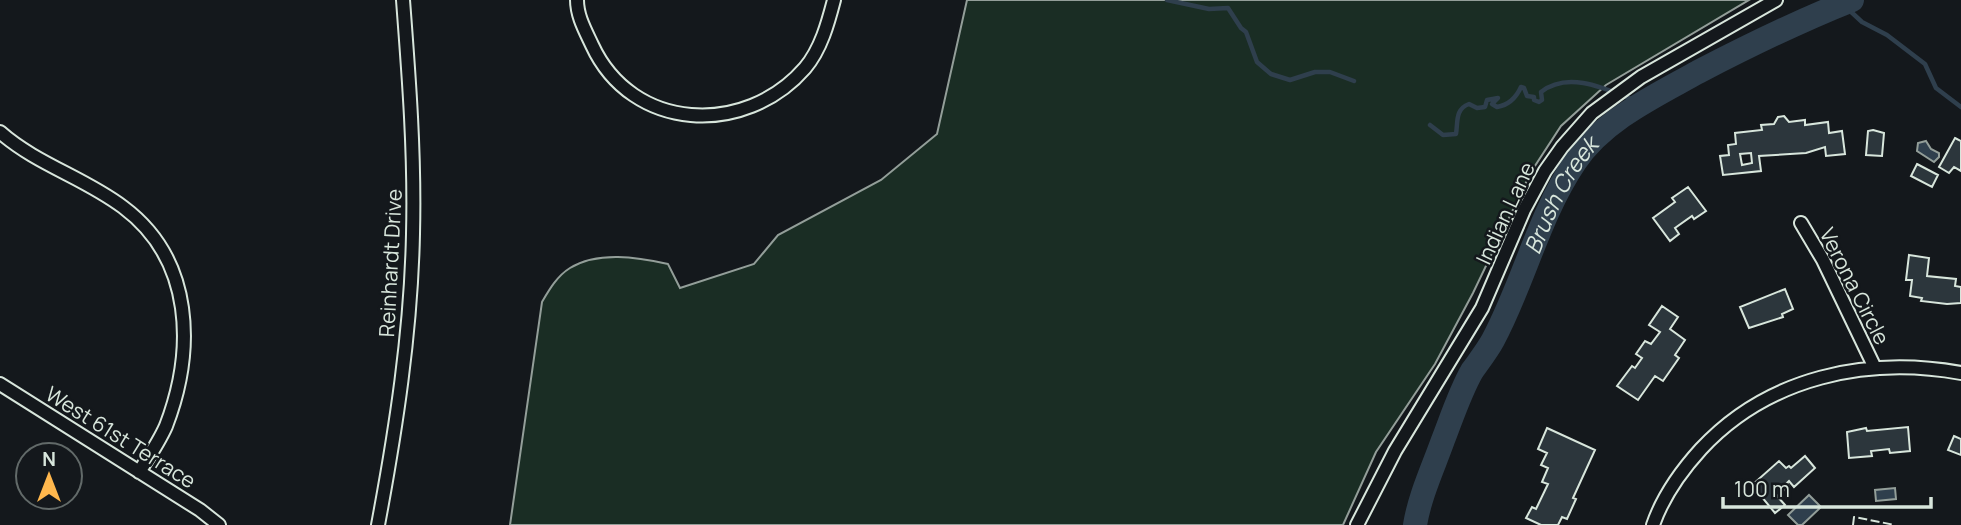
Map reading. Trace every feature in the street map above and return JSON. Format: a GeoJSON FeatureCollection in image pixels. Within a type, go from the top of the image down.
{"type":"FeatureCollection","features":[{"type":"Feature","properties":{"kind":"street","name":"Reinhardt Drive"},"geometry":{"type":"LineString","coordinates":[[378,525],[400,396],[410,308],[411,104],[403,0]]}},
{"type":"Feature","properties":{"kind":"street"},"geometry":{"type":"LineString","coordinates":[[574,3],[595,52],[609,72],[627,89],[644,101],[664,109],[696,116],[713,116],[754,106],[789,85],[807,66],[818,47],[834,0]]}},
{"type":"Feature","properties":{"kind":"street","name":"Indian Lane"},"geometry":{"type":"LineString","coordinates":[[1357,525],[1395,451],[1482,308],[1524,209],[1562,147],[1592,113],[1641,77],[1776,0]]}},
{"type":"Feature","properties":{"kind":"street"},"geometry":{"type":"LineString","coordinates":[[0,132],[18,147],[125,208],[154,239],[171,266],[183,303],[185,334],[181,370],[166,426],[139,472]]}},
{"type":"Feature","properties":{"kind":"street","name":"Verona Circle"},"geometry":{"type":"LineString","coordinates":[[1801,222],[1823,260],[1875,368]]}},
{"type":"Feature","properties":{"kind":"street"},"geometry":{"type":"LineString","coordinates":[[1653,525],[1668,492],[1689,462],[1742,413],[1766,398],[1797,383],[1835,373],[1875,368],[1924,368],[1961,373]]}},
{"type":"Feature","properties":{"kind":"street","name":"West 61st Terrace"},"geometry":{"type":"LineString","coordinates":[[0,384],[200,510],[219,525]]}},
{"type":"Feature","properties":{"kind":"green space"},"geometry":{"type":"Polygon","coordinates":[[[967,0],[1749,0],[1606,85],[1561,126],[1531,172],[1473,293],[1435,364],[1376,452],[1343,525],[510,525],[542,302],[557,279],[565,271],[581,263],[618,257],[668,264],[680,288],[754,264],[778,235],[881,180],[937,134],[967,0]]]}},
{"type":"Feature","properties":{"kind":"water"},"geometry":{"type":"Polygon","coordinates":[[[1926,141],[1931,149],[1939,153],[1934,162],[1917,151],[1918,143],[1926,141]]]}},
{"type":"Feature","properties":{"kind":"water"},"geometry":{"type":"Polygon","coordinates":[[[1895,488],[1896,499],[1876,501],[1875,490],[1895,488]]]}},
{"type":"Feature","properties":{"kind":"water"},"geometry":{"type":"Polygon","coordinates":[[[1809,495],[1821,507],[1802,525],[1798,525],[1788,515],[1809,495]]]}},
{"type":"Feature","properties":{"kind":"building"},"geometry":{"type":"Polygon","coordinates":[[[1784,116],[1789,122],[1805,120],[1805,125],[1828,122],[1829,133],[1842,131],[1845,154],[1826,156],[1825,147],[1806,153],[1759,156],[1761,171],[1723,175],[1720,156],[1729,155],[1728,145],[1736,144],[1735,133],[1762,130],[1761,125],[1774,124],[1778,117],[1784,116]],[[1751,153],[1740,154],[1742,165],[1752,163],[1751,153]]]}},
{"type":"Feature","properties":{"kind":"building"},"geometry":{"type":"Polygon","coordinates":[[[1868,131],[1884,133],[1882,156],[1866,155],[1868,131]]]}},
{"type":"Feature","properties":{"kind":"building"},"geometry":{"type":"Polygon","coordinates":[[[1955,138],[1961,141],[1961,171],[1954,167],[1949,173],[1939,167],[1955,138]]]}},
{"type":"Feature","properties":{"kind":"building"},"geometry":{"type":"Polygon","coordinates":[[[1917,164],[1938,175],[1932,187],[1911,176],[1917,164]]]}},
{"type":"Feature","properties":{"kind":"building"},"geometry":{"type":"Polygon","coordinates":[[[1688,187],[1706,211],[1694,219],[1692,216],[1675,228],[1679,234],[1670,241],[1653,218],[1675,202],[1672,198],[1688,187]]]}},
{"type":"Feature","properties":{"kind":"building"},"geometry":{"type":"Polygon","coordinates":[[[1909,255],[1929,258],[1927,276],[1956,279],[1955,286],[1961,287],[1961,303],[1921,301],[1922,298],[1910,296],[1912,280],[1906,280],[1909,255]]]}},
{"type":"Feature","properties":{"kind":"building"},"geometry":{"type":"Polygon","coordinates":[[[1785,289],[1793,309],[1782,314],[1783,317],[1749,328],[1740,307],[1785,289]]]}},
{"type":"Feature","properties":{"kind":"building"},"geometry":{"type":"Polygon","coordinates":[[[1662,306],[1678,317],[1670,329],[1685,340],[1675,355],[1679,358],[1663,381],[1655,376],[1638,400],[1617,386],[1632,366],[1635,368],[1642,358],[1636,354],[1645,341],[1651,344],[1660,332],[1649,325],[1662,306]]]}},
{"type":"Feature","properties":{"kind":"building"},"geometry":{"type":"Polygon","coordinates":[[[1908,427],[1910,451],[1871,451],[1872,456],[1849,458],[1847,432],[1866,428],[1867,431],[1908,427]]]}},
{"type":"Feature","properties":{"kind":"building"},"geometry":{"type":"Polygon","coordinates":[[[1547,428],[1595,450],[1573,498],[1576,499],[1567,519],[1562,517],[1558,525],[1541,525],[1526,518],[1532,507],[1536,509],[1548,484],[1542,482],[1548,468],[1541,465],[1547,453],[1538,449],[1547,428]]]}},
{"type":"Feature","properties":{"kind":"building"},"geometry":{"type":"Polygon","coordinates":[[[1954,436],[1961,439],[1961,455],[1948,450],[1954,436]]]}},
{"type":"Feature","properties":{"kind":"building"},"geometry":{"type":"Polygon","coordinates":[[[1805,456],[1815,468],[1794,487],[1789,481],[1787,483],[1789,486],[1777,496],[1785,505],[1775,513],[1752,485],[1779,461],[1786,468],[1791,468],[1805,456]]]}},
{"type":"Feature","properties":{"kind":"waterway"},"geometry":{"type":"LineString","coordinates":[[1167,0],[1209,9],[1228,8],[1246,32],[1257,62],[1271,74],[1290,80],[1315,72],[1330,72],[1354,81]]}},
{"type":"Feature","properties":{"kind":"waterway","name":"Brush Creek"},"geometry":{"type":"LineString","coordinates":[[1415,525],[1427,482],[1464,387],[1504,318],[1562,183],[1587,147],[1615,121],[1665,90],[1755,43],[1852,0]]}},
{"type":"Feature","properties":{"kind":"waterway"},"geometry":{"type":"LineString","coordinates":[[1846,2],[1848,9],[1862,22],[1887,35],[1925,64],[1936,88],[1961,107]]}},
{"type":"Feature","properties":{"kind":"waterway"},"geometry":{"type":"LineString","coordinates":[[1430,125],[1443,135],[1456,134],[1459,113],[1469,104],[1477,108],[1485,107],[1487,100],[1498,98],[1492,104],[1497,107],[1505,105],[1521,87],[1527,96],[1534,97],[1534,100],[1539,102],[1542,100],[1541,92],[1564,82],[1590,84],[1641,103]]}},
{"type":"Feature","properties":{"kind":"fence"},"geometry":{"type":"LineString","coordinates":[[1853,525],[1854,517],[1895,525]]}}]}
